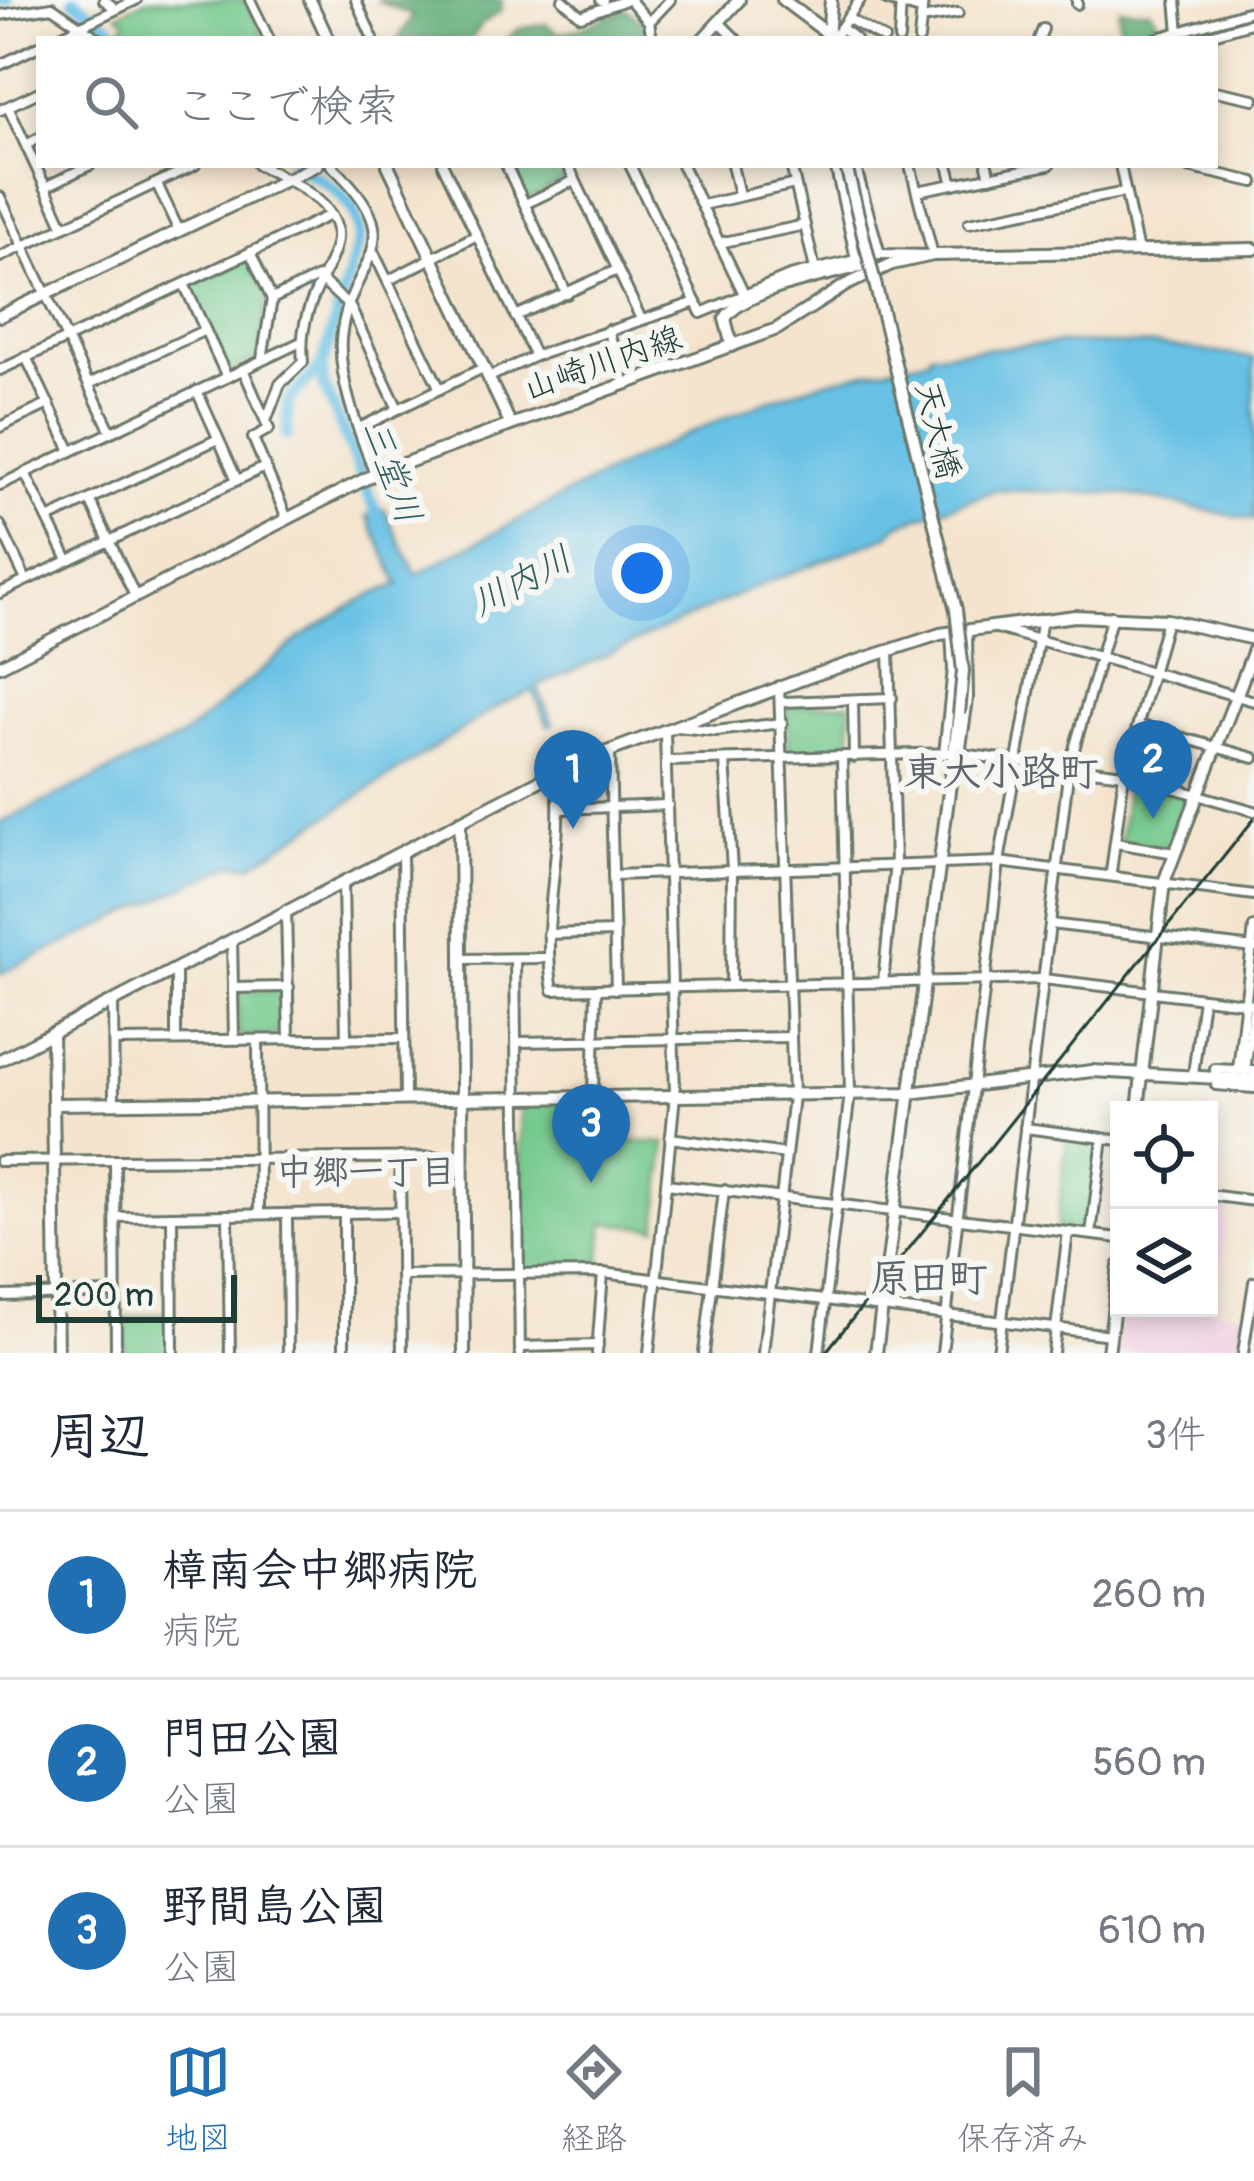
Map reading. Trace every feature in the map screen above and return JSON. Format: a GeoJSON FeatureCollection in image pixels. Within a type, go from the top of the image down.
{"type":"FeatureCollection","features":[{"type":"Feature","properties":{"kind":"street"},"geometry":{"type":"LineString","coordinates":[[104,0],[115,10]]}},
{"type":"Feature","properties":{"kind":"street"},"geometry":{"type":"LineString","coordinates":[[60,36],[136,0]]}},
{"type":"Feature","properties":{"kind":"street"},"geometry":{"type":"LineString","coordinates":[[250,0],[268,36]]}},
{"type":"Feature","properties":{"kind":"street"},"geometry":{"type":"LineString","coordinates":[[310,0],[327,36]]}},
{"type":"Feature","properties":{"kind":"street"},"geometry":{"type":"LineString","coordinates":[[356,0],[372,36]]}},
{"type":"Feature","properties":{"kind":"street"},"geometry":{"type":"LineString","coordinates":[[563,0],[581,16],[628,0],[649,22],[651,36]]}},
{"type":"Feature","properties":{"kind":"street"},"geometry":{"type":"LineString","coordinates":[[649,22],[670,0]]}},
{"type":"Feature","properties":{"kind":"street"},"geometry":{"type":"LineString","coordinates":[[706,36],[739,0]]}},
{"type":"Feature","properties":{"kind":"street"},"geometry":{"type":"LineString","coordinates":[[783,0],[827,36]]}},
{"type":"Feature","properties":{"kind":"street"},"geometry":{"type":"LineString","coordinates":[[827,36],[831,0]]}},
{"type":"Feature","properties":{"kind":"street"},"geometry":{"type":"LineString","coordinates":[[835,36],[860,0]]}},
{"type":"Feature","properties":{"kind":"street"},"geometry":{"type":"LineString","coordinates":[[886,0],[958,13]]}},
{"type":"Feature","properties":{"kind":"street"},"geometry":{"type":"LineString","coordinates":[[1176,0],[1179,32]]}},
{"type":"Feature","properties":{"kind":"street"},"geometry":{"type":"LineString","coordinates":[[899,36],[901,4]]}},
{"type":"Feature","properties":{"kind":"street"},"geometry":{"type":"LineString","coordinates":[[0,15],[45,6],[95,36]]}},
{"type":"Feature","properties":{"kind":"street"},"geometry":{"type":"LineString","coordinates":[[1165,36],[1254,10]]}},
{"type":"Feature","properties":{"kind":"street"},"geometry":{"type":"LineString","coordinates":[[849,18],[879,36]]}},
{"type":"Feature","properties":{"kind":"street"},"geometry":{"type":"LineString","coordinates":[[718,22],[733,36]]}},
{"type":"Feature","properties":{"kind":"street"},"geometry":{"type":"LineString","coordinates":[[1210,36],[1254,22]]}},
{"type":"Feature","properties":{"kind":"street"},"geometry":{"type":"LineString","coordinates":[[842,28],[851,36]]}},
{"type":"Feature","properties":{"kind":"street"},"geometry":{"type":"LineString","coordinates":[[0,65],[36,47]]}},
{"type":"Feature","properties":{"kind":"street"},"geometry":{"type":"LineString","coordinates":[[1218,92],[1254,99]]}},
{"type":"Feature","properties":{"kind":"street"},"geometry":{"type":"LineString","coordinates":[[36,93],[4,109],[36,167]]}},
{"type":"Feature","properties":{"kind":"street"},"geometry":{"type":"LineString","coordinates":[[26,145],[36,140]]}},
{"type":"Feature","properties":{"kind":"street"},"geometry":{"type":"LineString","coordinates":[[36,168],[64,227]]}},
{"type":"Feature","properties":{"kind":"street"},"geometry":{"type":"LineString","coordinates":[[45,187],[84,168]]}},
{"type":"Feature","properties":{"kind":"street"},"geometry":{"type":"LineString","coordinates":[[0,257],[189,168]]}},
{"type":"Feature","properties":{"kind":"street"},"geometry":{"type":"LineString","coordinates":[[265,168],[290,178],[330,215],[339,246],[305,313],[303,362],[280,385],[266,421]]}},
{"type":"Feature","properties":{"kind":"street"},"geometry":{"type":"LineString","coordinates":[[0,316],[311,168]]}},
{"type":"Feature","properties":{"kind":"street"},"geometry":{"type":"LineString","coordinates":[[334,168],[369,209],[374,253],[440,389]]}},
{"type":"Feature","properties":{"kind":"street"},"geometry":{"type":"LineString","coordinates":[[389,168],[510,423]]}},
{"type":"Feature","properties":{"kind":"street"},"geometry":{"type":"LineString","coordinates":[[444,168],[535,356]]}},
{"type":"Feature","properties":{"kind":"street"},"geometry":{"type":"LineString","coordinates":[[507,168],[567,294]]}},
{"type":"Feature","properties":{"kind":"street"},"geometry":{"type":"LineString","coordinates":[[569,168],[641,319]]}},
{"type":"Feature","properties":{"kind":"street"},"geometry":{"type":"LineString","coordinates":[[631,168],[701,313],[870,264]]}},
{"type":"Feature","properties":{"kind":"street"},"geometry":{"type":"LineString","coordinates":[[684,168],[741,300]]}},
{"type":"Feature","properties":{"kind":"street"},"geometry":{"type":"LineString","coordinates":[[733,168],[739,196]]}},
{"type":"Feature","properties":{"kind":"street"},"geometry":{"type":"LineString","coordinates":[[792,168],[815,268]]}},
{"type":"Feature","properties":{"kind":"street"},"geometry":{"type":"LineString","coordinates":[[837,168],[856,260]]}},
{"type":"Feature","properties":{"kind":"street","name":"天大橋"},"geometry":{"type":"LineString","coordinates":[[846,168],[956,610],[963,670],[876,1353]]}},
{"type":"Feature","properties":{"kind":"street"},"geometry":{"type":"LineString","coordinates":[[856,168],[880,254]]}},
{"type":"Feature","properties":{"kind":"street"},"geometry":{"type":"LineString","coordinates":[[732,346],[725,319],[741,300],[815,268],[880,254],[933,255],[911,168]]}},
{"type":"Feature","properties":{"kind":"street"},"geometry":{"type":"LineString","coordinates":[[949,168],[953,184]]}},
{"type":"Feature","properties":{"kind":"street"},"geometry":{"type":"LineString","coordinates":[[988,168],[990,177]]}},
{"type":"Feature","properties":{"kind":"street"},"geometry":{"type":"LineString","coordinates":[[1121,168],[1138,251]]}},
{"type":"Feature","properties":{"kind":"street"},"geometry":{"type":"LineString","coordinates":[[1208,168],[1254,182]]}},
{"type":"Feature","properties":{"kind":"street"},"geometry":{"type":"LineString","coordinates":[[916,191],[1008,169]]}},
{"type":"Feature","properties":{"kind":"street"},"geometry":{"type":"LineString","coordinates":[[525,204],[575,180]]}},
{"type":"Feature","properties":{"kind":"street"},"geometry":{"type":"LineString","coordinates":[[157,184],[179,231]]}},
{"type":"Feature","properties":{"kind":"street"},"geometry":{"type":"LineString","coordinates":[[702,205],[795,184]]}},
{"type":"Feature","properties":{"kind":"street"},"geometry":{"type":"LineString","coordinates":[[968,223],[1125,191]]}},
{"type":"Feature","properties":{"kind":"street"},"geometry":{"type":"LineString","coordinates":[[1,203],[111,432]]}},
{"type":"Feature","properties":{"kind":"street"},"geometry":{"type":"LineString","coordinates":[[0,370],[330,215]]}},
{"type":"Feature","properties":{"kind":"street"},"geometry":{"type":"LineString","coordinates":[[719,243],[805,224]]}},
{"type":"Feature","properties":{"kind":"street"},"geometry":{"type":"LineString","coordinates":[[389,280],[477,236]]}},
{"type":"Feature","properties":{"kind":"street","name":"山崎川内線"},"geometry":{"type":"LineString","coordinates":[[0,666],[355,483],[785,326],[834,291],[892,264],[933,255],[1254,249]]}},
{"type":"Feature","properties":{"kind":"street"},"geometry":{"type":"LineString","coordinates":[[250,252],[272,298],[262,360]]}},
{"type":"Feature","properties":{"kind":"street"},"geometry":{"type":"LineString","coordinates":[[374,253],[348,305],[341,352],[375,474]]}},
{"type":"Feature","properties":{"kind":"street"},"geometry":{"type":"LineString","coordinates":[[515,316],[617,270]]}},
{"type":"Feature","properties":{"kind":"street"},"geometry":{"type":"LineString","coordinates":[[272,298],[323,281]]}},
{"type":"Feature","properties":{"kind":"street"},"geometry":{"type":"LineString","coordinates":[[323,281],[348,305],[398,409]]}},
{"type":"Feature","properties":{"kind":"street"},"geometry":{"type":"LineString","coordinates":[[184,284],[227,377]]}},
{"type":"Feature","properties":{"kind":"street"},"geometry":{"type":"LineString","coordinates":[[359,428],[440,389],[696,302]]}},
{"type":"Feature","properties":{"kind":"street"},"geometry":{"type":"LineString","coordinates":[[89,384],[205,330]]}},
{"type":"Feature","properties":{"kind":"street"},"geometry":{"type":"LineString","coordinates":[[608,330],[626,383]]}},
{"type":"Feature","properties":{"kind":"street"},"geometry":{"type":"LineString","coordinates":[[0,485],[301,342]]}},
{"type":"Feature","properties":{"kind":"street"},"geometry":{"type":"LineString","coordinates":[[26,357],[71,451]]}},
{"type":"Feature","properties":{"kind":"street"},"geometry":{"type":"LineString","coordinates":[[243,369],[269,429],[253,438],[286,516]]}},
{"type":"Feature","properties":{"kind":"street"},"geometry":{"type":"LineString","coordinates":[[197,392],[237,480]]}},
{"type":"Feature","properties":{"kind":"street"},"geometry":{"type":"LineString","coordinates":[[0,427],[49,404]]}},
{"type":"Feature","properties":{"kind":"street"},"geometry":{"type":"LineString","coordinates":[[48,519],[218,439]]}},
{"type":"Feature","properties":{"kind":"street"},"geometry":{"type":"LineString","coordinates":[[0,593],[265,467]]}},
{"type":"Feature","properties":{"kind":"street"},"geometry":{"type":"LineString","coordinates":[[26,473],[68,560]]}},
{"type":"Feature","properties":{"kind":"street"},"geometry":{"type":"LineString","coordinates":[[90,500],[134,594]]}},
{"type":"Feature","properties":{"kind":"street"},"geometry":{"type":"LineString","coordinates":[[0,525],[26,580]]}},
{"type":"Feature","properties":{"kind":"street"},"geometry":{"type":"LineString","coordinates":[[998,1353],[1069,767],[1112,616]]}},
{"type":"Feature","properties":{"kind":"street"},"geometry":{"type":"LineString","coordinates":[[942,1353],[999,862],[1042,619]]}},
{"type":"Feature","properties":{"kind":"street"},"geometry":{"type":"LineString","coordinates":[[0,1060],[556,773],[779,686],[950,632],[1042,619],[1167,620],[1254,639]]}},
{"type":"Feature","properties":{"kind":"street"},"geometry":{"type":"LineString","coordinates":[[1111,872],[1124,774],[1167,620]]}},
{"type":"Feature","properties":{"kind":"street"},"geometry":{"type":"LineString","coordinates":[[988,626],[1254,701]]}},
{"type":"Feature","properties":{"kind":"street"},"geometry":{"type":"LineString","coordinates":[[953,754],[968,699],[967,629]]}},
{"type":"Feature","properties":{"kind":"street"},"geometry":{"type":"LineString","coordinates":[[950,632],[953,754]]}},
{"type":"Feature","properties":{"kind":"street"},"geometry":{"type":"LineString","coordinates":[[883,982],[895,863],[889,650]]}},
{"type":"Feature","properties":{"kind":"street"},"geometry":{"type":"LineString","coordinates":[[1139,1101],[1164,882],[1254,650]]}},
{"type":"Feature","properties":{"kind":"street"},"geometry":{"type":"LineString","coordinates":[[763,1353],[793,1096],[779,686]]}},
{"type":"Feature","properties":{"kind":"street"},"geometry":{"type":"LineString","coordinates":[[783,702],[892,698]]}},
{"type":"Feature","properties":{"kind":"street"},"geometry":{"type":"LineString","coordinates":[[853,700],[854,757]]}},
{"type":"Feature","properties":{"kind":"street"},"geometry":{"type":"LineString","coordinates":[[671,730],[783,723]]}},
{"type":"Feature","properties":{"kind":"street"},"geometry":{"type":"LineString","coordinates":[[1138,725],[1254,758]]}},
{"type":"Feature","properties":{"kind":"street"},"geometry":{"type":"LineString","coordinates":[[650,1353],[676,1095],[666,761],[671,730]]}},
{"type":"Feature","properties":{"kind":"street"},"geometry":{"type":"LineString","coordinates":[[610,751],[616,989]]}},
{"type":"Feature","properties":{"kind":"street"},"geometry":{"type":"LineString","coordinates":[[666,761],[953,754],[1124,774],[1254,811]]}},
{"type":"Feature","properties":{"kind":"street"},"geometry":{"type":"LineString","coordinates":[[819,1353],[850,1093],[842,757]]}},
{"type":"Feature","properties":{"kind":"street"},"geometry":{"type":"LineString","coordinates":[[725,760],[733,870],[731,986]]}},
{"type":"Feature","properties":{"kind":"street"},"geometry":{"type":"LineString","coordinates":[[556,773],[561,809],[547,958],[553,990],[1043,979],[1251,1004]]}},
{"type":"Feature","properties":{"kind":"street"},"geometry":{"type":"LineString","coordinates":[[561,809],[668,806]]}},
{"type":"Feature","properties":{"kind":"street"},"geometry":{"type":"LineString","coordinates":[[460,821],[464,1353]]}},
{"type":"Feature","properties":{"kind":"street"},"geometry":{"type":"LineString","coordinates":[[1116,843],[1175,853]]}},
{"type":"Feature","properties":{"kind":"street"},"geometry":{"type":"LineString","coordinates":[[402,851],[405,1096]]}},
{"type":"Feature","properties":{"kind":"street"},"geometry":{"type":"LineString","coordinates":[[613,875],[999,862],[1111,872],[1254,895]]}},
{"type":"Feature","properties":{"kind":"street"},"geometry":{"type":"LineString","coordinates":[[343,883],[346,1037]]}},
{"type":"Feature","properties":{"kind":"street"},"geometry":{"type":"LineString","coordinates":[[286,910],[289,1038]]}},
{"type":"Feature","properties":{"kind":"street"},"geometry":{"type":"LineString","coordinates":[[1050,924],[1253,948]]}},
{"type":"Feature","properties":{"kind":"street"},"geometry":{"type":"LineString","coordinates":[[1249,1076],[1254,927]]}},
{"type":"Feature","properties":{"kind":"street"},"geometry":{"type":"LineString","coordinates":[[548,934],[615,932]]}},
{"type":"Feature","properties":{"kind":"street"},"geometry":{"type":"LineString","coordinates":[[232,939],[234,1039]]}},
{"type":"Feature","properties":{"kind":"street"},"geometry":{"type":"LineString","coordinates":[[461,959],[547,958]]}},
{"type":"Feature","properties":{"kind":"street"},"geometry":{"type":"LineString","coordinates":[[514,959],[520,1350],[598,1349],[603,1273]]}},
{"type":"Feature","properties":{"kind":"street"},"geometry":{"type":"LineString","coordinates":[[176,969],[176,1040]]}},
{"type":"Feature","properties":{"kind":"street"},"geometry":{"type":"LineString","coordinates":[[234,988],[290,987]]}},
{"type":"Feature","properties":{"kind":"street"},"geometry":{"type":"LineString","coordinates":[[593,1094],[596,990]]}},
{"type":"Feature","properties":{"kind":"street"},"geometry":{"type":"LineString","coordinates":[[1193,1076],[1203,998]]}},
{"type":"Feature","properties":{"kind":"street"},"geometry":{"type":"LineString","coordinates":[[112,1000],[115,1101]]}},
{"type":"Feature","properties":{"kind":"street"},"geometry":{"type":"LineString","coordinates":[[52,1034],[57,1104],[57,1353]]}},
{"type":"Feature","properties":{"kind":"street"},"geometry":{"type":"LineString","coordinates":[[517,1042],[791,1037]]}},
{"type":"Feature","properties":{"kind":"street"},"geometry":{"type":"LineString","coordinates":[[114,1041],[403,1038]]}},
{"type":"Feature","properties":{"kind":"street"},"geometry":{"type":"LineString","coordinates":[[258,1040],[259,1214]]}},
{"type":"Feature","properties":{"kind":"street"},"geometry":{"type":"LineString","coordinates":[[1213,1077],[1215,1069],[1249,1076]]}},
{"type":"Feature","properties":{"kind":"street"},"geometry":{"type":"LineString","coordinates":[[57,1104],[405,1096],[793,1096],[910,1093],[1031,1078],[1142,1072],[1249,1076]]}},
{"type":"Feature","properties":{"kind":"street"},"geometry":{"type":"LineString","coordinates":[[1025,1128],[1110,1139]]}},
{"type":"Feature","properties":{"kind":"street"},"geometry":{"type":"LineString","coordinates":[[670,1138],[786,1154]]}},
{"type":"Feature","properties":{"kind":"street"},"geometry":{"type":"LineString","coordinates":[[1091,1234],[1102,1138]]}},
{"type":"Feature","properties":{"kind":"street"},"geometry":{"type":"LineString","coordinates":[[400,1157],[402,1353]]}},
{"type":"Feature","properties":{"kind":"street"},"geometry":{"type":"LineString","coordinates":[[0,1161],[463,1157]]}},
{"type":"Feature","properties":{"kind":"street"},"geometry":{"type":"LineString","coordinates":[[115,1160],[116,1353]]}},
{"type":"Feature","properties":{"kind":"street"},"geometry":{"type":"LineString","coordinates":[[666,1184],[1110,1237]]}},
{"type":"Feature","properties":{"kind":"street"},"geometry":{"type":"LineString","coordinates":[[704,1353],[724,1190]]}},
{"type":"Feature","properties":{"kind":"street"},"geometry":{"type":"LineString","coordinates":[[1218,1197],[1254,1201]]}},
{"type":"Feature","properties":{"kind":"street"},"geometry":{"type":"LineString","coordinates":[[116,1217],[400,1212]]}},
{"type":"Feature","properties":{"kind":"street"},"geometry":{"type":"LineString","coordinates":[[344,1214],[344,1353]]}},
{"type":"Feature","properties":{"kind":"street"},"geometry":{"type":"LineString","coordinates":[[287,1215],[288,1353]]}},
{"type":"Feature","properties":{"kind":"street"},"geometry":{"type":"LineString","coordinates":[[172,1216],[173,1353]]}},
{"type":"Feature","properties":{"kind":"street"},"geometry":{"type":"LineString","coordinates":[[228,1216],[230,1353]]}},
{"type":"Feature","properties":{"kind":"street"},"geometry":{"type":"LineString","coordinates":[[1053,1353],[1068,1232]]}},
{"type":"Feature","properties":{"kind":"street"},"geometry":{"type":"LineString","coordinates":[[401,1275],[603,1273],[1111,1335]]}},
{"type":"Feature","properties":{"kind":"street"},"geometry":{"type":"LineString","coordinates":[[1243,1353],[1254,1282]]}},
{"type":"Feature","properties":{"kind":"street"},"geometry":{"type":"LineString","coordinates":[[0,1296],[115,1293]]}},
{"type":"Feature","properties":{"kind":"street"},"geometry":{"type":"LineString","coordinates":[[1108,1353],[1113,1317]]}},
{"type":"Feature","properties":{"kind":"shaded area"},"geometry":{"type":"Polygon","coordinates":[[[1218,1201],[1229,1202],[1218,1300],[1218,1201]]]}},
{"type":"Feature","properties":{"kind":"shaded area"},"geometry":{"type":"Polygon","coordinates":[[[1218,1309],[1247,1314],[1241,1353],[1115,1353],[1121,1317],[1218,1317],[1218,1309]]]}},
{"type":"Feature","properties":{"kind":"green space"},"geometry":{"type":"Polygon","coordinates":[[[146,0],[246,0],[263,36],[132,36],[122,28],[126,20],[117,14],[146,0]]]}},
{"type":"Feature","properties":{"kind":"green space"},"geometry":{"type":"Polygon","coordinates":[[[376,0],[502,0],[501,11],[480,25],[474,36],[400,36],[413,16],[376,0]]]}},
{"type":"Feature","properties":{"kind":"green space"},"geometry":{"type":"Polygon","coordinates":[[[1119,9],[1151,10],[1161,27],[1152,30],[1154,36],[1137,31],[1108,36],[1105,30],[1119,32],[1119,9]]]}},
{"type":"Feature","properties":{"kind":"green space"},"geometry":{"type":"Polygon","coordinates":[[[627,10],[643,22],[647,36],[511,36],[519,29],[546,24],[557,33],[566,32],[627,10]]]}},
{"type":"Feature","properties":{"kind":"green space"},"geometry":{"type":"Polygon","coordinates":[[[511,168],[566,168],[570,176],[528,199],[511,168]]]}},
{"type":"Feature","properties":{"kind":"green space"},"geometry":{"type":"Polygon","coordinates":[[[247,257],[267,296],[260,356],[229,373],[188,287],[247,257]]]}},
{"type":"Feature","properties":{"kind":"green space"},"geometry":{"type":"Polygon","coordinates":[[[850,703],[852,753],[788,754],[787,706],[850,703]]]}},
{"type":"Feature","properties":{"kind":"green space"},"geometry":{"type":"Polygon","coordinates":[[[1127,782],[1193,797],[1173,850],[1120,841],[1127,782]]]}},
{"type":"Feature","properties":{"kind":"green space"},"geometry":{"type":"Polygon","coordinates":[[[238,991],[286,991],[285,1036],[238,1036],[238,991]]]}},
{"type":"Feature","properties":{"kind":"green space"},"geometry":{"type":"Polygon","coordinates":[[[587,1100],[581,1130],[587,1139],[666,1143],[657,1228],[604,1223],[600,1270],[523,1271],[520,1101],[587,1100]]]}},
{"type":"Feature","properties":{"kind":"green space"},"geometry":{"type":"Polygon","coordinates":[[[1067,1136],[1100,1143],[1087,1231],[1057,1228],[1067,1136]]]}},
{"type":"Feature","properties":{"kind":"green space"},"geometry":{"type":"Polygon","coordinates":[[[170,1312],[170,1353],[124,1353],[127,1318],[170,1312]]]}},
{"type":"Feature","properties":{"kind":"water","name":"川内川"},"geometry":{"type":"Polygon","coordinates":[[[1060,343],[1161,345],[1254,358],[1254,520],[1125,494],[997,490],[899,524],[888,536],[760,585],[537,687],[553,724],[548,726],[533,691],[502,704],[252,865],[233,864],[0,974],[0,823],[182,737],[300,638],[364,598],[399,584],[367,516],[384,509],[416,574],[612,470],[764,402],[830,380],[930,358],[930,353],[1060,343]]]}},
{"type":"Feature","properties":{"kind":"waterway","name":"三堂川"},"geometry":{"type":"LineString","coordinates":[[0,1],[7,0]]}},
{"type":"Feature","properties":{"kind":"waterway","name":"三堂川"},"geometry":{"type":"LineString","coordinates":[[74,0],[122,36]]}},
{"type":"Feature","properties":{"kind":"waterway"},"geometry":{"type":"LineString","coordinates":[[1218,27],[1254,16]]}},
{"type":"Feature","properties":{"kind":"waterway"},"geometry":{"type":"LineString","coordinates":[[1188,36],[1218,27]]}},
{"type":"Feature","properties":{"kind":"waterway","name":"三堂川"},"geometry":{"type":"LineString","coordinates":[[298,168],[338,193],[358,226],[359,240],[322,365],[323,383],[381,524]]}},
{"type":"Feature","properties":{"kind":"waterway","name":"三堂川"},"geometry":{"type":"LineString","coordinates":[[287,435],[288,401],[322,365]]}},
{"type":"Feature","properties":{"kind":"railway"},"geometry":{"type":"LineString","coordinates":[[825,1353],[1254,819]]}},
{"type":"Feature","properties":{"kind":"place","name":"門田公園"},"geometry":{"type":"Point","coordinates":[1153,819]}},
{"type":"Feature","properties":{"kind":"place","name":"樟南会中郷病院"},"geometry":{"type":"Point","coordinates":[573,829]}},
{"type":"Feature","properties":{"kind":"place","name":"野間島公園"},"geometry":{"type":"Point","coordinates":[591,1183]}},
{"type":"Feature","properties":{"kind":"district","name":"東大小路町"},"geometry":{"type":"Point","coordinates":[1001,771]}},
{"type":"Feature","properties":{"kind":"district","name":"中郷一丁目"},"geometry":{"type":"Point","coordinates":[366,1171]}},
{"type":"Feature","properties":{"kind":"district","name":"原田町"},"geometry":{"type":"Point","coordinates":[929,1277]}}]}
